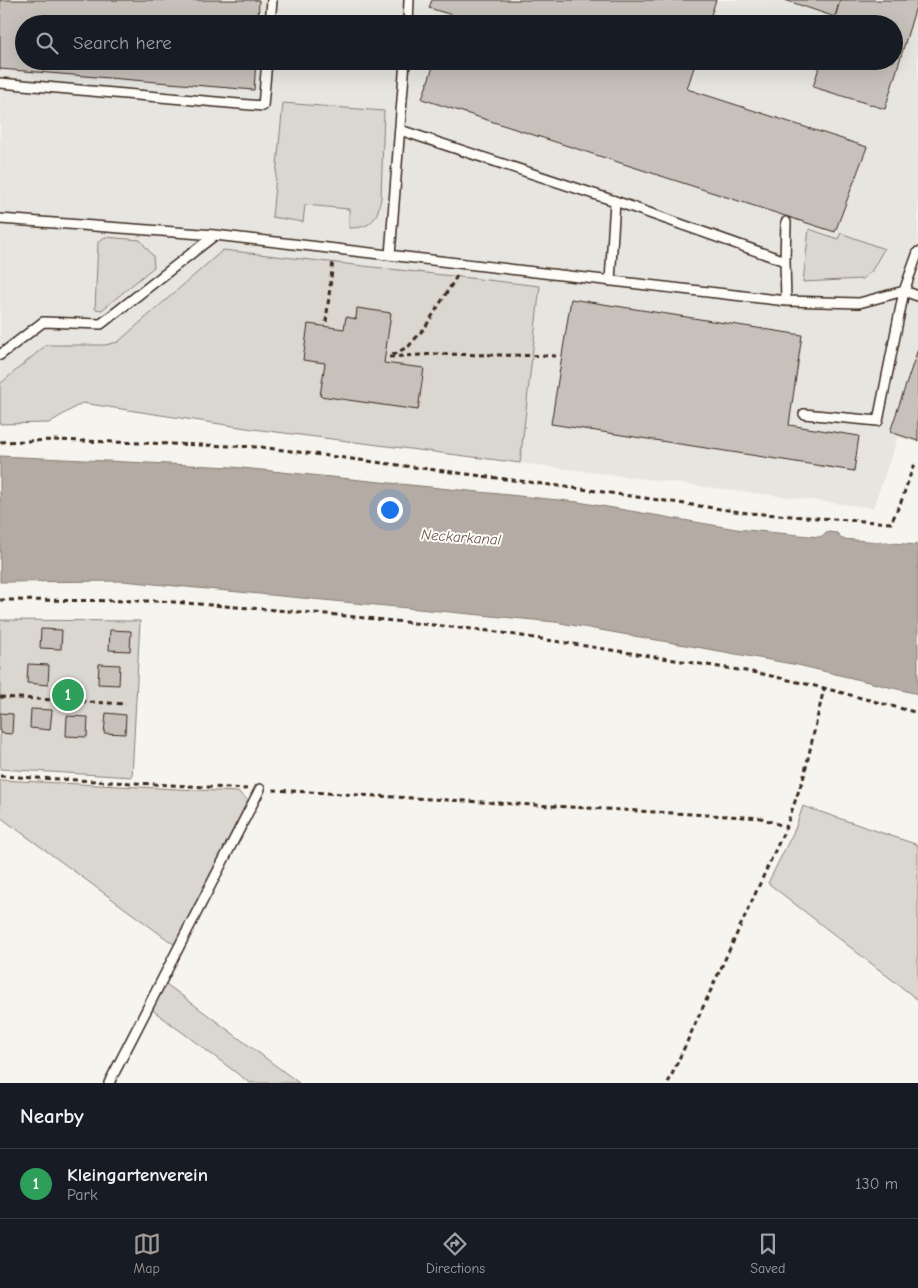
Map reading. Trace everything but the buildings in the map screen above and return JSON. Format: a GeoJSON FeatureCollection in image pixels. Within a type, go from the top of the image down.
{"type":"FeatureCollection","features":[{"type":"Feature","properties":{"kind":"lane"},"geometry":{"type":"LineString","coordinates":[[271,15],[272,0]]}},
{"type":"Feature","properties":{"kind":"lane"},"geometry":{"type":"LineString","coordinates":[[408,15],[409,0]]}},
{"type":"Feature","properties":{"kind":"lane"},"geometry":{"type":"LineString","coordinates":[[0,83],[263,106],[266,70]]}},
{"type":"Feature","properties":{"kind":"lane"},"geometry":{"type":"LineString","coordinates":[[390,255],[404,70]]}},
{"type":"Feature","properties":{"kind":"lane"},"geometry":{"type":"LineString","coordinates":[[400,130],[615,201],[785,261]]}},
{"type":"Feature","properties":{"kind":"lane"},"geometry":{"type":"LineString","coordinates":[[610,281],[615,201]]}},
{"type":"Feature","properties":{"kind":"lane"},"geometry":{"type":"LineString","coordinates":[[0,219],[215,235],[786,301],[859,303],[904,291],[918,296]]}},
{"type":"Feature","properties":{"kind":"lane"},"geometry":{"type":"LineString","coordinates":[[786,222],[786,301]]}},
{"type":"Feature","properties":{"kind":"lane"},"geometry":{"type":"LineString","coordinates":[[0,355],[43,322],[101,324],[215,235]]}},
{"type":"Feature","properties":{"kind":"lane"},"geometry":{"type":"LineString","coordinates":[[804,414],[878,421],[904,291],[918,252]]}},
{"type":"Feature","properties":{"kind":"lane"},"geometry":{"type":"LineString","coordinates":[[109,1083],[260,789]]}},
{"type":"Feature","properties":{"kind":"path"},"geometry":{"type":"LineString","coordinates":[[326,322],[334,249]]}},
{"type":"Feature","properties":{"kind":"path"},"geometry":{"type":"LineString","coordinates":[[465,264],[426,326],[408,346],[389,357],[435,354],[559,356]]}},
{"type":"Feature","properties":{"kind":"path"},"geometry":{"type":"LineString","coordinates":[[0,442],[54,440],[260,447],[748,513],[891,523],[901,502],[913,467],[918,463]]}},
{"type":"Feature","properties":{"kind":"path"},"geometry":{"type":"LineString","coordinates":[[0,600],[160,601],[346,616],[490,631],[758,673],[918,713]]}},
{"type":"Feature","properties":{"kind":"path"},"geometry":{"type":"LineString","coordinates":[[668,1083],[786,827],[804,776],[824,688]]}},
{"type":"Feature","properties":{"kind":"path"},"geometry":{"type":"LineString","coordinates":[[0,697],[126,704]]}},
{"type":"Feature","properties":{"kind":"path"},"geometry":{"type":"LineString","coordinates":[[0,776],[761,818],[786,827]]}},
{"type":"Feature","properties":{"kind":"shaded area"},"geometry":{"type":"Polygon","coordinates":[[[0,0],[918,0],[918,443],[898,437],[873,508],[253,429],[82,403],[49,423],[0,424],[0,0]]]}},
{"type":"Feature","properties":{"kind":"shaded area"},"geometry":{"type":"Polygon","coordinates":[[[283,103],[384,111],[381,198],[378,212],[368,224],[357,228],[349,228],[349,209],[305,205],[303,222],[272,217],[283,103]]]}},
{"type":"Feature","properties":{"kind":"shaded area"},"geometry":{"type":"Polygon","coordinates":[[[809,229],[838,239],[841,233],[884,249],[871,272],[862,279],[803,282],[809,229]]]}},
{"type":"Feature","properties":{"kind":"shaded area"},"geometry":{"type":"Polygon","coordinates":[[[105,237],[140,240],[153,256],[154,267],[102,310],[95,309],[98,242],[105,237]]]}},
{"type":"Feature","properties":{"kind":"shaded area"},"geometry":{"type":"Polygon","coordinates":[[[223,250],[540,286],[520,463],[253,429],[82,403],[49,423],[0,424],[0,384],[46,345],[105,345],[118,342],[223,250]]]}},
{"type":"Feature","properties":{"kind":"shaded area"},"geometry":{"type":"Polygon","coordinates":[[[0,620],[140,621],[132,777],[0,769],[0,620]]]}},
{"type":"Feature","properties":{"kind":"shaded area"},"geometry":{"type":"Polygon","coordinates":[[[0,780],[238,792],[249,801],[175,945],[0,817],[0,780]]]}},
{"type":"Feature","properties":{"kind":"shaded area"},"geometry":{"type":"Polygon","coordinates":[[[803,806],[918,845],[918,1000],[768,883],[795,829],[803,806]]]}},
{"type":"Feature","properties":{"kind":"shaded area"},"geometry":{"type":"Polygon","coordinates":[[[165,983],[299,1083],[250,1083],[151,1009],[165,983]]]}},
{"type":"Feature","properties":{"kind":"water","name":"Neckarkanal"},"geometry":{"type":"Polygon","coordinates":[[[0,456],[232,467],[578,502],[736,529],[820,537],[828,532],[837,533],[842,539],[918,545],[918,694],[798,665],[555,622],[123,581],[0,582],[0,456]]]}},
{"type":"Feature","properties":{"kind":"place","name":"Kleingartenverein"},"geometry":{"type":"Point","coordinates":[68,695]}}]}
